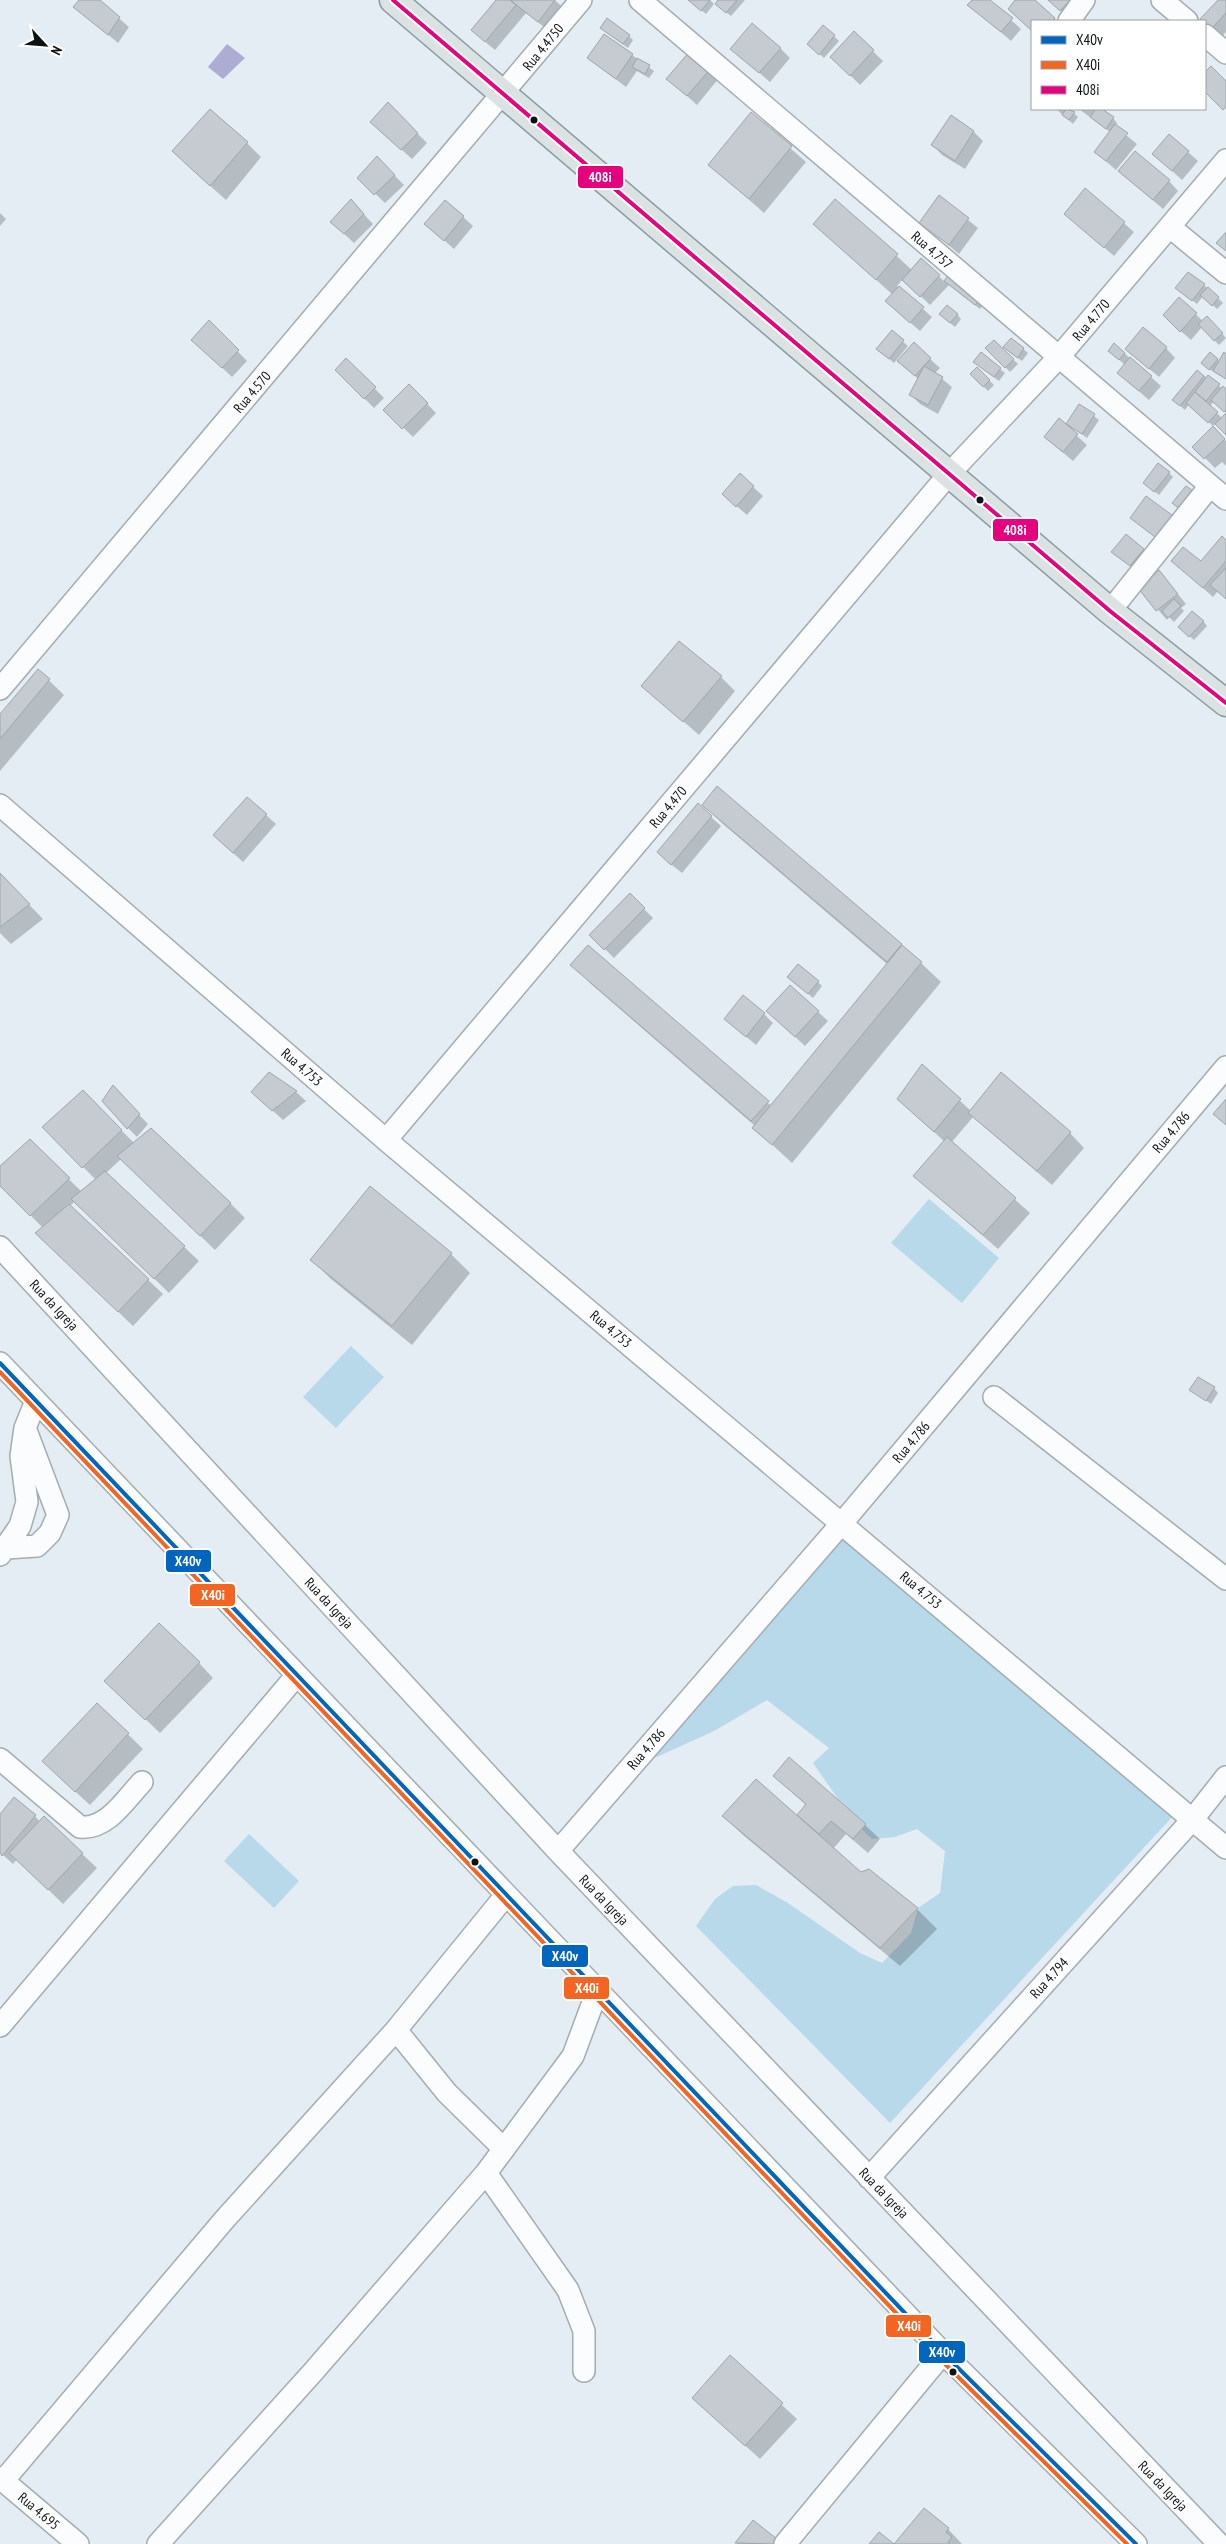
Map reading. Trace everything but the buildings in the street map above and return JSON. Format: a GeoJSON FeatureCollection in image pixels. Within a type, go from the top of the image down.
{"type":"FeatureCollection","features":[{"type":"Feature","properties":{"kind":"main road"},"geometry":{"type":"LineString","coordinates":[[393,0],[1110,610],[1226,703]]}},
{"type":"Feature","properties":{"kind":"street","name":"Rua 4.4750"},"geometry":{"type":"LineString","coordinates":[[504,94],[581,0]]}},
{"type":"Feature","properties":{"kind":"street","name":"Rua 4.757"},"geometry":{"type":"LineString","coordinates":[[640,0],[1058,358],[1221,494]]}},
{"type":"Feature","properties":{"kind":"street"},"geometry":{"type":"LineString","coordinates":[[1069,20],[1084,0]]}},
{"type":"Feature","properties":{"kind":"street"},"geometry":{"type":"LineString","coordinates":[[1162,0],[1187,20]]}},
{"type":"Feature","properties":{"kind":"street"},"geometry":{"type":"LineString","coordinates":[[1206,36],[1226,53]]}},
{"type":"Feature","properties":{"kind":"street","name":"Rua 4.570"},"geometry":{"type":"LineString","coordinates":[[0,689],[504,94]]}},
{"type":"Feature","properties":{"kind":"street","name":"Rua 4.770"},"geometry":{"type":"LineString","coordinates":[[950,474],[1058,358],[1226,160]]}},
{"type":"Feature","properties":{"kind":"street"},"geometry":{"type":"LineString","coordinates":[[1170,227],[1226,273]]}},
{"type":"Feature","properties":{"kind":"street","name":"Rua 4.470"},"geometry":{"type":"LineString","coordinates":[[386,1140],[950,474]]}},
{"type":"Feature","properties":{"kind":"street"},"geometry":{"type":"LineString","coordinates":[[1110,610],[1221,494]]}},
{"type":"Feature","properties":{"kind":"street","name":"Rua 4.753"},"geometry":{"type":"LineString","coordinates":[[0,805],[386,1140],[1226,1848]]}},
{"type":"Feature","properties":{"kind":"street","name":"Rua 4.786"},"geometry":{"type":"LineString","coordinates":[[558,1851],[842,1523],[1226,1067]]}},
{"type":"Feature","properties":{"kind":"street","name":"Rua da Igreja"},"geometry":{"type":"LineString","coordinates":[[0,1247],[558,1851],[1218,2544]]}},
{"type":"Feature","properties":{"kind":"street"},"geometry":{"type":"LineString","coordinates":[[0,1364],[943,2353],[1136,2544]]}},
{"type":"Feature","properties":{"kind":"street"},"geometry":{"type":"LineString","coordinates":[[994,1397],[1226,1579]]}},
{"type":"Feature","properties":{"kind":"street"},"geometry":{"type":"LineString","coordinates":[[3,1551],[20,1526],[27,1502],[21,1456],[25,1428],[36,1401]]}},
{"type":"Feature","properties":{"kind":"street"},"geometry":{"type":"LineString","coordinates":[[3,1551],[36,1546],[50,1533],[58,1515],[25,1428]]}},
{"type":"Feature","properties":{"kind":"street"},"geometry":{"type":"LineString","coordinates":[[0,2026],[296,1676]]}},
{"type":"Feature","properties":{"kind":"street"},"geometry":{"type":"LineString","coordinates":[[0,1760],[80,1827],[91,1828],[103,1823],[142,1782]]}},
{"type":"Feature","properties":{"kind":"street","name":"Rua 4.794"},"geometry":{"type":"LineString","coordinates":[[869,2178],[1193,1819],[1226,1777]]}},
{"type":"Feature","properties":{"kind":"street"},"geometry":{"type":"LineString","coordinates":[[2,2479],[225,2219],[396,2030],[506,1895]]}},
{"type":"Feature","properties":{"kind":"street"},"geometry":{"type":"LineString","coordinates":[[158,2544],[313,2372],[486,2174],[573,2056],[598,1989]]}},
{"type":"Feature","properties":{"kind":"street"},"geometry":{"type":"LineString","coordinates":[[396,2030],[447,2093],[504,2149]]}},
{"type":"Feature","properties":{"kind":"street"},"geometry":{"type":"LineString","coordinates":[[486,2174],[568,2290],[584,2331],[584,2370]]}},
{"type":"Feature","properties":{"kind":"street"},"geometry":{"type":"LineString","coordinates":[[785,2544],[943,2353]]}},
{"type":"Feature","properties":{"kind":"street","name":"Rua 4.695"},"geometry":{"type":"LineString","coordinates":[[2,2479],[78,2544]]}},
{"type":"Feature","properties":{"kind":"shaded area"},"geometry":{"type":"Polygon","coordinates":[[[227,44],[245,58],[223,79],[208,67],[227,44]]]}},
{"type":"Feature","properties":{"kind":"shaded area"},"geometry":{"type":"Polygon","coordinates":[[[929,1199],[999,1258],[962,1303],[891,1243],[929,1199]]]}},
{"type":"Feature","properties":{"kind":"shaded area"},"geometry":{"type":"Polygon","coordinates":[[[351,1346],[384,1377],[336,1428],[303,1397],[351,1346]]]}},
{"type":"Feature","properties":{"kind":"shaded area"},"geometry":{"type":"Polygon","coordinates":[[[842,1523],[1174,1815],[890,2123],[696,1926],[715,1899],[733,1886],[756,1885],[788,1903],[860,1953],[882,1963],[911,1933],[918,1908],[940,1893],[945,1851],[917,1829],[895,1837],[872,1839],[854,1822],[813,1763],[829,1748],[767,1700],[714,1731],[650,1760],[842,1523]]]}},
{"type":"Feature","properties":{"kind":"shaded area"},"geometry":{"type":"Polygon","coordinates":[[[249,1834],[299,1881],[274,1908],[224,1861],[249,1834]]]}},
{"type":"Feature","properties":{"kind":"transit line","name":"408i"},"geometry":{"type":"LineString","coordinates":[[393,0],[1110,611],[1226,703]]}},
{"type":"Feature","properties":{"kind":"transit line","name":"X40v"},"geometry":{"type":"LineString","coordinates":[[0,1363],[943,2353],[1136,2544]]}},
{"type":"Feature","properties":{"kind":"transit line","name":"X40i"},"geometry":{"type":"LineString","coordinates":[[0,1372],[938,2357],[1127,2544]]}}]}
